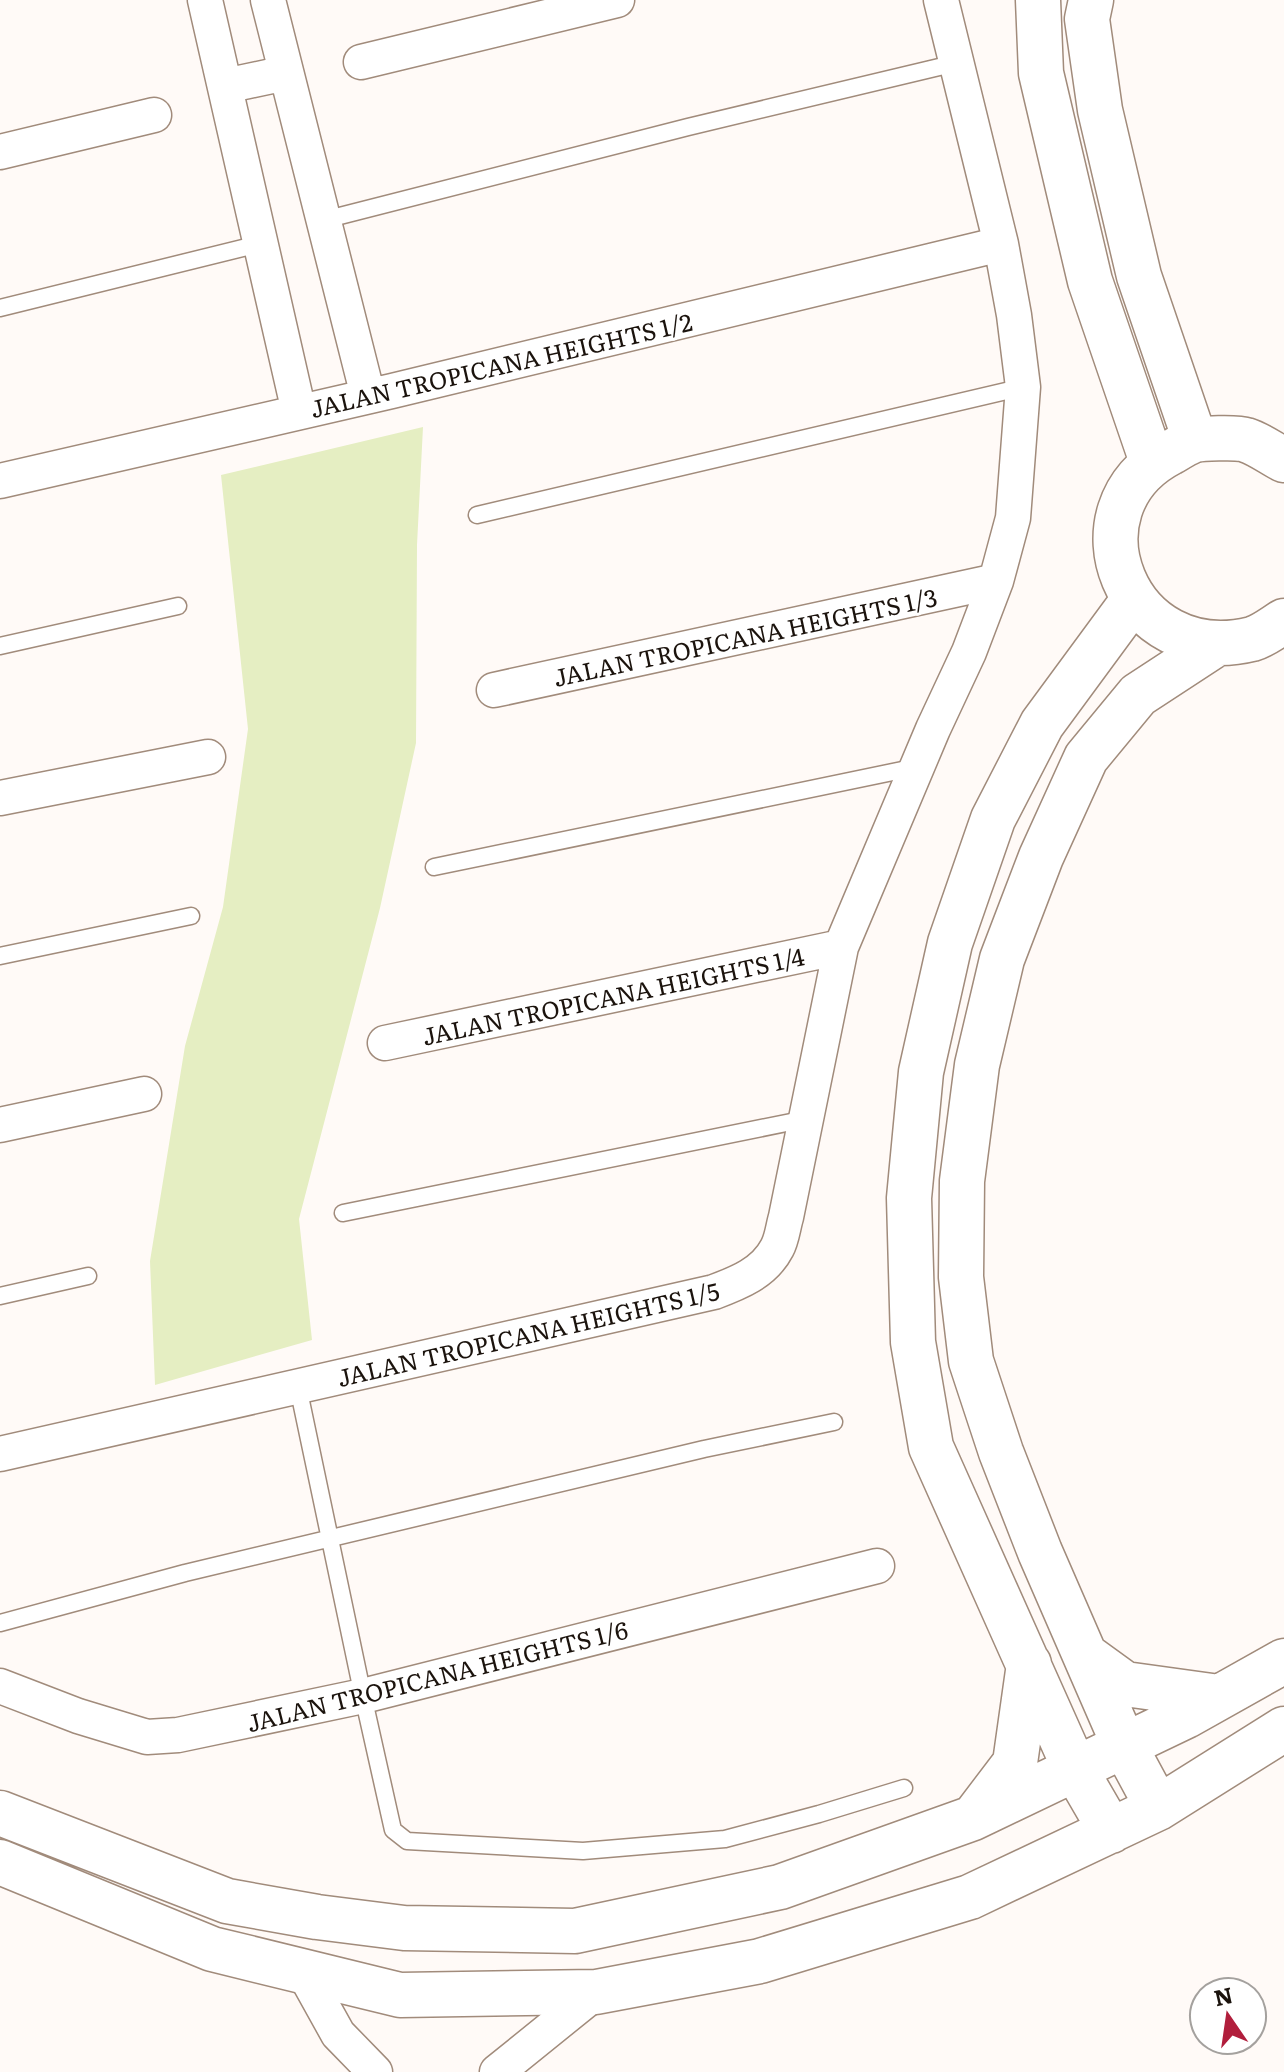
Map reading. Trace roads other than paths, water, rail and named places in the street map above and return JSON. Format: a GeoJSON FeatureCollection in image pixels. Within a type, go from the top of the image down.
{"type":"FeatureCollection","features":[{"type":"Feature","properties":{"kind":"street"},"geometry":{"type":"LineString","coordinates":[[205,0],[299,412]]}},
{"type":"Feature","properties":{"kind":"street"},"geometry":{"type":"LineString","coordinates":[[268,0],[368,396]]}},
{"type":"Feature","properties":{"kind":"street"},"geometry":{"type":"LineString","coordinates":[[361,62],[617,0]]}},
{"type":"Feature","properties":{"kind":"street","name":"JALAN TROPICANA HEIGHTS 1/5"},"geometry":{"type":"LineString","coordinates":[[0,1454],[714,1292],[742,1281],[764,1266],[777,1248],[841,947],[969,652],[996,581],[1013,518],[1023,387],[1014,315],[1001,244],[941,0]]}},
{"type":"Feature","properties":{"kind":"street"},"geometry":{"type":"LineString","coordinates":[[1038,0],[1041,73],[1090,281],[1152,462]]}},
{"type":"Feature","properties":{"kind":"street"},"geometry":{"type":"LineString","coordinates":[[1091,0],[1087,19],[1100,110],[1133,254],[1195,440]]}},
{"type":"Feature","properties":{"kind":"street"},"geometry":{"type":"LineString","coordinates":[[225,86],[286,73]]}},
{"type":"Feature","properties":{"kind":"street"},"geometry":{"type":"LineString","coordinates":[[0,152],[154,115]]}},
{"type":"Feature","properties":{"kind":"street","name":"JALAN TROPICANA HEIGHTS 1/2"},"geometry":{"type":"LineString","coordinates":[[0,481],[1001,244]]}},
{"type":"Feature","properties":{"kind":"street"},"geometry":{"type":"LineString","coordinates":[[1284,460],[1245,440],[1195,440],[1152,462],[1135,481],[1123,503],[1117,528],[1117,552],[1122,577],[1134,599],[1156,622],[1184,638],[1216,644],[1255,638],[1284,621]]}},
{"type":"Feature","properties":{"kind":"street","name":"JALAN TROPICANA HEIGHTS 1/3"},"geometry":{"type":"LineString","coordinates":[[494,690],[996,581]]}},
{"type":"Feature","properties":{"kind":"street"},"geometry":{"type":"LineString","coordinates":[[1111,1831],[1075,1769],[931,1447],[913,1342],[909,1198],[921,1072],[950,943],[993,819],[1042,724],[1134,599]]}},
{"type":"Feature","properties":{"kind":"street"},"geometry":{"type":"LineString","coordinates":[[1158,1808],[1124,1745],[1040,1552],[1001,1452],[971,1361],[961,1277],[962,1197],[975,1079],[1002,959],[1041,857],[1086,758],[1138,695],[1216,644]]}},
{"type":"Feature","properties":{"kind":"street"},"geometry":{"type":"LineString","coordinates":[[0,798],[208,757]]}},
{"type":"Feature","properties":{"kind":"street","name":"JALAN TROPICANA HEIGHTS 1/4"},"geometry":{"type":"LineString","coordinates":[[385,1043],[841,947]]}},
{"type":"Feature","properties":{"kind":"street"},"geometry":{"type":"LineString","coordinates":[[0,1125],[144,1094]]}},
{"type":"Feature","properties":{"kind":"street","name":"JALAN TROPICANA HEIGHTS 1/6"},"geometry":{"type":"LineString","coordinates":[[0,1686],[78,1716],[147,1737],[178,1735],[363,1696],[877,1566]]}},
{"type":"Feature","properties":{"kind":"street"},"geometry":{"type":"LineString","coordinates":[[1085,1655],[1125,1684],[1219,1697]]}},
{"type":"Feature","properties":{"kind":"street"},"geometry":{"type":"LineString","coordinates":[[0,1813],[227,1901],[404,1928],[575,1931],[780,1887],[973,1818],[1186,1716],[1284,1661]]}},
{"type":"Feature","properties":{"kind":"street"},"geometry":{"type":"LineString","coordinates":[[973,1818],[1015,1763],[1029,1664]]}},
{"type":"Feature","properties":{"kind":"street"},"geometry":{"type":"LineString","coordinates":[[0,1862],[212,1949],[407,1996],[596,1992],[760,1961],[970,1897],[1158,1808],[1284,1729]]}},
{"type":"Feature","properties":{"kind":"street"},"geometry":{"type":"LineString","coordinates":[[303,1971],[338,2034],[375,2072]]}},
{"type":"Feature","properties":{"kind":"street"},"geometry":{"type":"LineString","coordinates":[[497,2072],[596,1992]]}},
{"type":"Feature","properties":{"kind":"lane"},"geometry":{"type":"LineString","coordinates":[[324,220],[688,127],[956,63]]}},
{"type":"Feature","properties":{"kind":"lane"},"geometry":{"type":"LineString","coordinates":[[0,308],[259,244]]}},
{"type":"Feature","properties":{"kind":"lane"},"geometry":{"type":"LineString","coordinates":[[477,515],[1023,387]]}},
{"type":"Feature","properties":{"kind":"lane"},"geometry":{"type":"LineString","coordinates":[[0,646],[178,606]]}},
{"type":"Feature","properties":{"kind":"lane"},"geometry":{"type":"LineString","coordinates":[[434,867],[917,767]]}},
{"type":"Feature","properties":{"kind":"lane"},"geometry":{"type":"LineString","coordinates":[[0,956],[191,916]]}},
{"type":"Feature","properties":{"kind":"lane"},"geometry":{"type":"LineString","coordinates":[[343,1213],[806,1119]]}},
{"type":"Feature","properties":{"kind":"lane"},"geometry":{"type":"LineString","coordinates":[[0,1296],[88,1276]]}},
{"type":"Feature","properties":{"kind":"lane"},"geometry":{"type":"LineString","coordinates":[[298,1387],[393,1830],[407,1841],[583,1851],[725,1839],[904,1788]]}},
{"type":"Feature","properties":{"kind":"lane"},"geometry":{"type":"LineString","coordinates":[[0,1623],[185,1573],[704,1449],[834,1422]]}}]}
